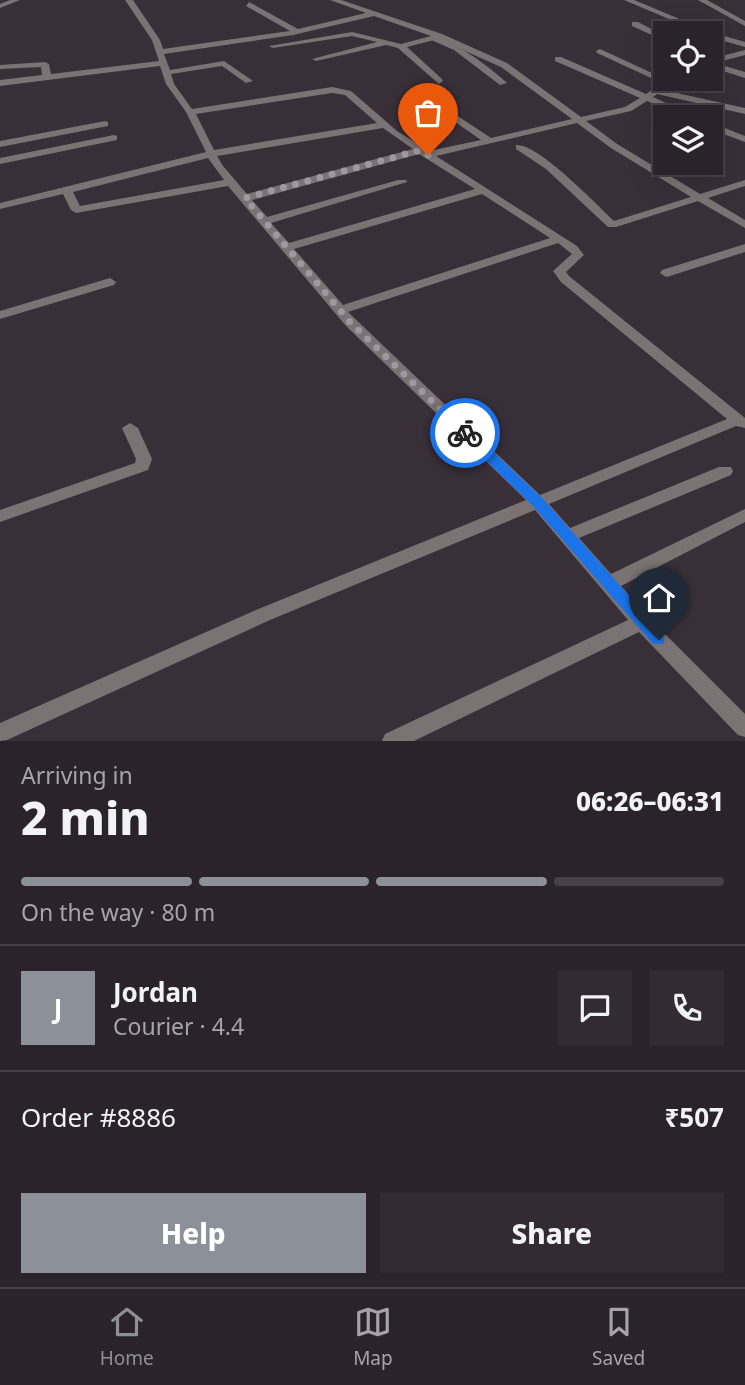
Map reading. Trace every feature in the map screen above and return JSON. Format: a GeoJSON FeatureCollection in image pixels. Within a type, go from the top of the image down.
{"type":"FeatureCollection","features":[{"type":"Feature","properties":{"kind":"street"},"geometry":{"type":"LineString","coordinates":[[0,6],[16,0]]}},
{"type":"Feature","properties":{"kind":"street"},"geometry":{"type":"LineString","coordinates":[[129,0],[211,154],[231,182],[340,310],[538,502],[642,622],[745,728]]}},
{"type":"Feature","properties":{"kind":"street"},"geometry":{"type":"LineString","coordinates":[[334,0],[505,65],[579,121],[699,199],[745,225]]}},
{"type":"Feature","properties":{"kind":"street"},"geometry":{"type":"LineString","coordinates":[[628,0],[678,21]]}},
{"type":"Feature","properties":{"kind":"street"},"geometry":{"type":"LineString","coordinates":[[702,0],[745,24]]}},
{"type":"Feature","properties":{"kind":"street"},"geometry":{"type":"LineString","coordinates":[[249,4],[297,32]]}},
{"type":"Feature","properties":{"kind":"street"},"geometry":{"type":"LineString","coordinates":[[0,83],[163,63],[373,14]]}},
{"type":"Feature","properties":{"kind":"street"},"geometry":{"type":"LineString","coordinates":[[635,24],[653,33]]}},
{"type":"Feature","properties":{"kind":"street"},"geometry":{"type":"LineString","coordinates":[[273,46],[352,34],[401,46],[435,37]]}},
{"type":"Feature","properties":{"kind":"street"},"geometry":{"type":"LineString","coordinates":[[723,38],[745,45]]}},
{"type":"Feature","properties":{"kind":"street"},"geometry":{"type":"LineString","coordinates":[[316,59],[386,43]]}},
{"type":"Feature","properties":{"kind":"street"},"geometry":{"type":"LineString","coordinates":[[401,46],[439,81]]}},
{"type":"Feature","properties":{"kind":"street"},"geometry":{"type":"LineString","coordinates":[[600,51],[653,73]]}},
{"type":"Feature","properties":{"kind":"street"},"geometry":{"type":"LineString","coordinates":[[723,58],[745,52]]}},
{"type":"Feature","properties":{"kind":"street"},"geometry":{"type":"LineString","coordinates":[[558,59],[664,105]]}},
{"type":"Feature","properties":{"kind":"street"},"geometry":{"type":"LineString","coordinates":[[163,63],[224,63],[249,81]]}},
{"type":"Feature","properties":{"kind":"street"},"geometry":{"type":"LineString","coordinates":[[0,67],[45,64],[47,77]]}},
{"type":"Feature","properties":{"kind":"street"},"geometry":{"type":"LineString","coordinates":[[723,66],[745,75]]}},
{"type":"Feature","properties":{"kind":"street"},"geometry":{"type":"LineString","coordinates":[[0,733],[263,615],[538,502],[741,423],[565,279],[559,271],[578,255],[560,239],[424,153],[384,125],[348,93],[339,89],[190,112]]}},
{"type":"Feature","properties":{"kind":"street"},"geometry":{"type":"LineString","coordinates":[[245,198],[424,153],[628,109],[656,91]]}},
{"type":"Feature","properties":{"kind":"street"},"geometry":{"type":"LineString","coordinates":[[661,91],[745,111]]}},
{"type":"Feature","properties":{"kind":"street"},"geometry":{"type":"LineString","coordinates":[[441,108],[488,140]]}},
{"type":"Feature","properties":{"kind":"street"},"geometry":{"type":"LineString","coordinates":[[0,144],[105,124]]}},
{"type":"Feature","properties":{"kind":"street"},"geometry":{"type":"LineString","coordinates":[[0,206],[211,154],[384,125]]}},
{"type":"Feature","properties":{"kind":"street"},"geometry":{"type":"LineString","coordinates":[[723,130],[745,139]]}},
{"type":"Feature","properties":{"kind":"street"},"geometry":{"type":"LineString","coordinates":[[0,161],[114,138]]}},
{"type":"Feature","properties":{"kind":"street"},"geometry":{"type":"LineString","coordinates":[[519,147],[550,167],[612,225],[745,183]]}},
{"type":"Feature","properties":{"kind":"street"},"geometry":{"type":"LineString","coordinates":[[67,190],[76,210],[231,182]]}},
{"type":"Feature","properties":{"kind":"street"},"geometry":{"type":"LineString","coordinates":[[265,221],[402,183]]}},
{"type":"Feature","properties":{"kind":"street"},"geometry":{"type":"LineString","coordinates":[[288,247],[484,190]]}},
{"type":"Feature","properties":{"kind":"street"},"geometry":{"type":"LineString","coordinates":[[340,310],[560,239]]}},
{"type":"Feature","properties":{"kind":"street"},"geometry":{"type":"LineString","coordinates":[[666,274],[745,248]]}},
{"type":"Feature","properties":{"kind":"street"},"geometry":{"type":"LineString","coordinates":[[0,315],[110,282]]}},
{"type":"Feature","properties":{"kind":"street"},"geometry":{"type":"LineString","coordinates":[[0,516],[142,466],[144,459],[130,428]]}},
{"type":"Feature","properties":{"kind":"street"},"geometry":{"type":"LineString","coordinates":[[567,536],[724,471]]}},
{"type":"Feature","properties":{"kind":"street"},"geometry":{"type":"LineString","coordinates":[[608,584],[745,514]]}},
{"type":"Feature","properties":{"kind":"street"},"geometry":{"type":"LineString","coordinates":[[392,741],[642,622]]}},
{"type":"Feature","properties":{"kind":"lane"},"geometry":{"type":"LineString","coordinates":[[435,37],[503,83]]}},
{"type":"Feature","properties":{"kind":"way so far"},"geometry":{"type":"LineString","coordinates":[[428,155],[421,150],[245,198],[351,323],[465,433]]}},
{"type":"Feature","properties":{"kind":"route"},"geometry":{"type":"LineString","coordinates":[[465,433],[538,502],[659,640]]}}]}
